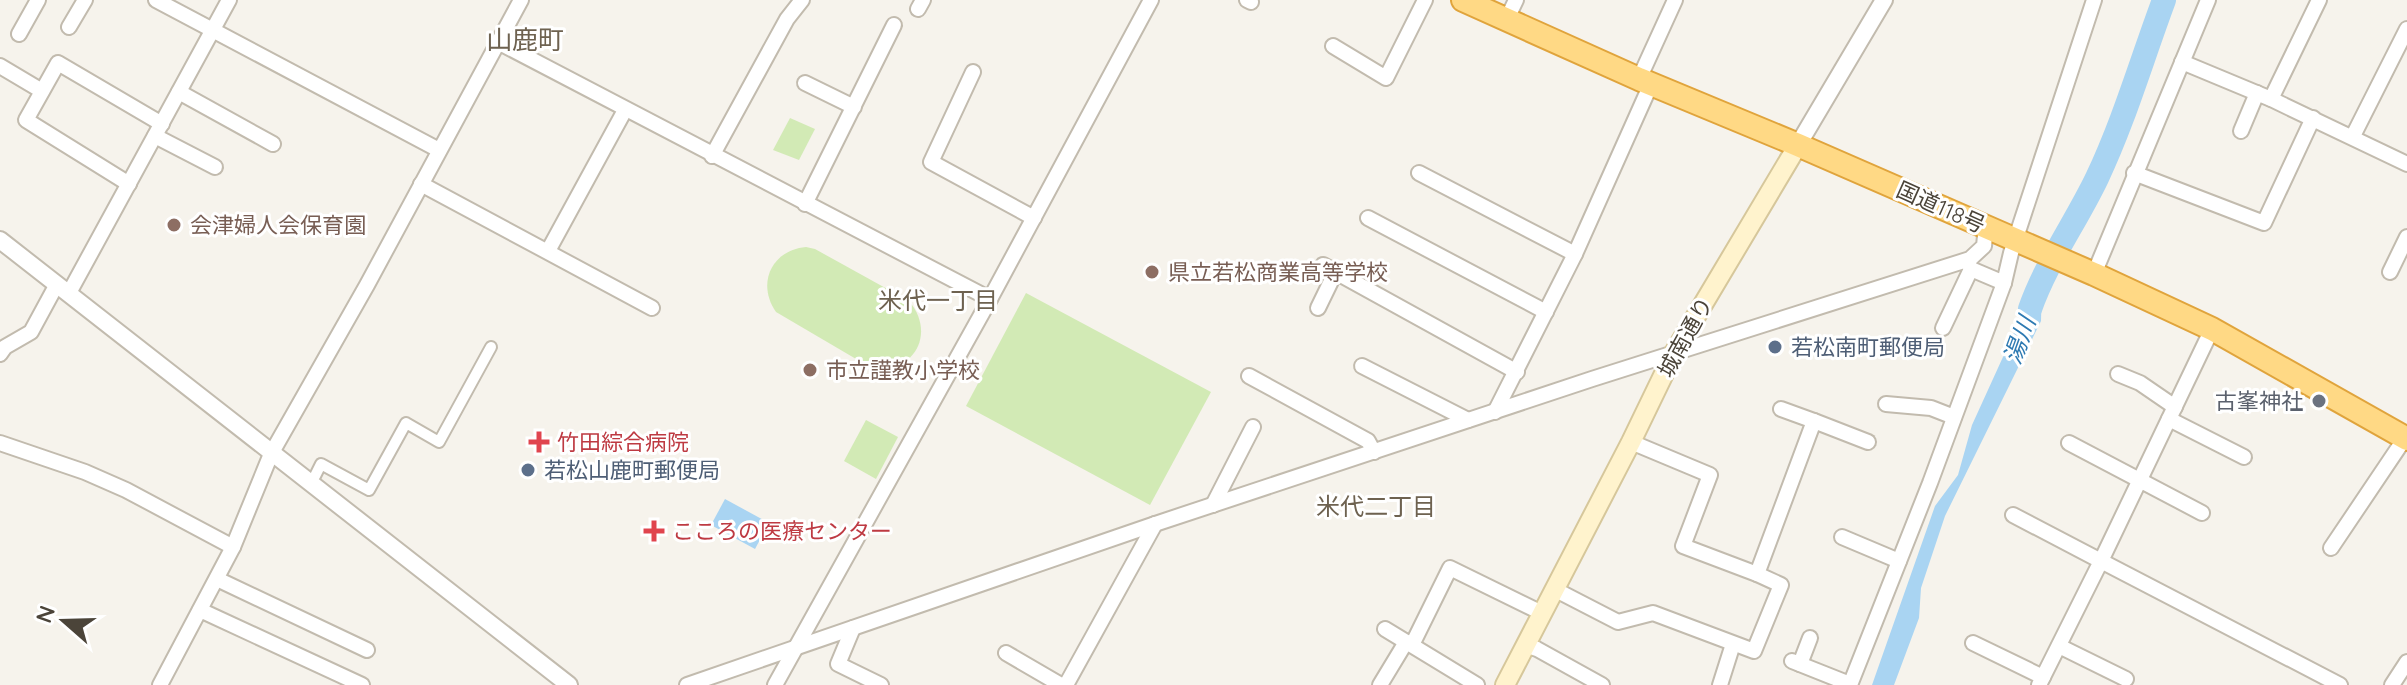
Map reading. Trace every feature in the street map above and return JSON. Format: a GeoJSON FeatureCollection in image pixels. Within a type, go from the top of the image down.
{"type":"FeatureCollection","features":[{"type":"Feature","properties":{"kind":"highway","name":"国道118号"},"geometry":{"type":"LineString","coordinates":[[1463,0],[2090,272],[2212,329],[2406,438]]}},
{"type":"Feature","properties":{"kind":"main road","name":"城南通り"},"geometry":{"type":"LineString","coordinates":[[1505,685],[1674,353],[1798,145]]}},
{"type":"Feature","properties":{"kind":"street"},"geometry":{"type":"LineString","coordinates":[[19,34],[38,0]]}},
{"type":"Feature","properties":{"kind":"street"},"geometry":{"type":"LineString","coordinates":[[69,27],[85,0]]}},
{"type":"Feature","properties":{"kind":"street"},"geometry":{"type":"LineString","coordinates":[[156,0],[439,150]]}},
{"type":"Feature","properties":{"kind":"street"},"geometry":{"type":"LineString","coordinates":[[0,354],[5,347],[31,332],[63,289],[129,184],[229,0]]}},
{"type":"Feature","properties":{"kind":"street"},"geometry":{"type":"LineString","coordinates":[[160,685],[233,547],[271,454],[367,285],[521,0]]}},
{"type":"Feature","properties":{"kind":"street"},"geometry":{"type":"LineString","coordinates":[[712,156],[787,19],[802,0]]}},
{"type":"Feature","properties":{"kind":"street"},"geometry":{"type":"LineString","coordinates":[[775,685],[990,299],[1151,0]]}},
{"type":"Feature","properties":{"kind":"street"},"geometry":{"type":"LineString","coordinates":[[1333,46],[1386,78],[1425,0]]}},
{"type":"Feature","properties":{"kind":"street"},"geometry":{"type":"LineString","coordinates":[[1506,21],[1516,0]]}},
{"type":"Feature","properties":{"kind":"street"},"geometry":{"type":"LineString","coordinates":[[1495,412],[1575,254],[1675,0]]}},
{"type":"Feature","properties":{"kind":"street","name":"城南通り"},"geometry":{"type":"LineString","coordinates":[[1798,145],[1884,0]]}},
{"type":"Feature","properties":{"kind":"street"},"geometry":{"type":"LineString","coordinates":[[1810,638],[1796,663],[1850,684],[2019,241],[2094,0]]}},
{"type":"Feature","properties":{"kind":"street"},"geometry":{"type":"LineString","coordinates":[[2090,272],[2208,0]]}},
{"type":"Feature","properties":{"kind":"street"},"geometry":{"type":"LineString","coordinates":[[2271,99],[2319,0]]}},
{"type":"Feature","properties":{"kind":"street"},"geometry":{"type":"LineString","coordinates":[[805,204],[894,25]]}},
{"type":"Feature","properties":{"kind":"street"},"geometry":{"type":"LineString","coordinates":[[2353,136],[2407,29]]}},
{"type":"Feature","properties":{"kind":"street"},"geometry":{"type":"LineString","coordinates":[[498,42],[990,299]]}},
{"type":"Feature","properties":{"kind":"street"},"geometry":{"type":"LineString","coordinates":[[2182,62],[2353,136],[2407,164]]}},
{"type":"Feature","properties":{"kind":"street"},"geometry":{"type":"LineString","coordinates":[[129,184],[26,120],[58,63],[215,167]]}},
{"type":"Feature","properties":{"kind":"street"},"geometry":{"type":"LineString","coordinates":[[0,66],[42,91]]}},
{"type":"Feature","properties":{"kind":"street"},"geometry":{"type":"LineString","coordinates":[[973,72],[931,162],[1034,218]]}},
{"type":"Feature","properties":{"kind":"street"},"geometry":{"type":"LineString","coordinates":[[805,83],[854,107]]}},
{"type":"Feature","properties":{"kind":"street"},"geometry":{"type":"LineString","coordinates":[[179,92],[273,144]]}},
{"type":"Feature","properties":{"kind":"street"},"geometry":{"type":"LineString","coordinates":[[2241,131],[2257,93]]}},
{"type":"Feature","properties":{"kind":"street"},"geometry":{"type":"LineString","coordinates":[[548,251],[625,110]]}},
{"type":"Feature","properties":{"kind":"street"},"geometry":{"type":"LineString","coordinates":[[2134,173],[2264,223],[2313,118]]}},
{"type":"Feature","properties":{"kind":"street"},"geometry":{"type":"LineString","coordinates":[[1419,173],[1575,254]]}},
{"type":"Feature","properties":{"kind":"street"},"geometry":{"type":"LineString","coordinates":[[421,184],[652,308]]}},
{"type":"Feature","properties":{"kind":"street"},"geometry":{"type":"LineString","coordinates":[[1368,218],[1546,312]]}},
{"type":"Feature","properties":{"kind":"street"},"geometry":{"type":"LineString","coordinates":[[1943,328],[1969,265],[1984,246],[1986,226]]}},
{"type":"Feature","properties":{"kind":"street"},"geometry":{"type":"LineString","coordinates":[[2390,272],[2407,237]]}},
{"type":"Feature","properties":{"kind":"street"},"geometry":{"type":"LineString","coordinates":[[0,240],[569,685]]}},
{"type":"Feature","properties":{"kind":"street"},"geometry":{"type":"LineString","coordinates":[[687,685],[1155,524],[1674,353],[1969,265],[2004,283]]}},
{"type":"Feature","properties":{"kind":"street"},"geometry":{"type":"LineString","coordinates":[[1318,308],[1329,269],[1517,372]]}},
{"type":"Feature","properties":{"kind":"street"},"geometry":{"type":"LineString","coordinates":[[1973,643],[2041,681],[2212,329]]}},
{"type":"Feature","properties":{"kind":"street"},"geometry":{"type":"LineString","coordinates":[[315,476],[321,464],[369,490],[406,423],[439,442],[491,347]]}},
{"type":"Feature","properties":{"kind":"street"},"geometry":{"type":"LineString","coordinates":[[1362,366],[1468,420]]}},
{"type":"Feature","properties":{"kind":"street"},"geometry":{"type":"LineString","coordinates":[[2118,374],[2140,383],[2172,413],[2244,457]]}},
{"type":"Feature","properties":{"kind":"street"},"geometry":{"type":"LineString","coordinates":[[1249,376],[1368,441],[1374,452]]}},
{"type":"Feature","properties":{"kind":"street"},"geometry":{"type":"LineString","coordinates":[[1886,404],[1931,408],[1954,417]]}},
{"type":"Feature","properties":{"kind":"street"},"geometry":{"type":"LineString","coordinates":[[1781,409],[1868,442]]}},
{"type":"Feature","properties":{"kind":"street"},"geometry":{"type":"LineString","coordinates":[[1757,574],[1814,421]]}},
{"type":"Feature","properties":{"kind":"street"},"geometry":{"type":"LineString","coordinates":[[1213,505],[1253,427]]}},
{"type":"Feature","properties":{"kind":"street"},"geometry":{"type":"LineString","coordinates":[[2331,548],[2406,438]]}},
{"type":"Feature","properties":{"kind":"street"},"geometry":{"type":"LineString","coordinates":[[1554,589],[1618,622],[1653,613],[1754,651],[1781,585],[1683,546],[1710,475],[1631,442]]}},
{"type":"Feature","properties":{"kind":"street"},"geometry":{"type":"LineString","coordinates":[[0,443],[85,472],[126,490],[233,547]]}},
{"type":"Feature","properties":{"kind":"street"},"geometry":{"type":"LineString","coordinates":[[2069,443],[2202,513]]}},
{"type":"Feature","properties":{"kind":"street"},"geometry":{"type":"LineString","coordinates":[[2013,515],[2340,685]]}},
{"type":"Feature","properties":{"kind":"street"},"geometry":{"type":"LineString","coordinates":[[1006,653],[1063,685],[1155,524]]}},
{"type":"Feature","properties":{"kind":"street"},"geometry":{"type":"LineString","coordinates":[[1842,537],[1899,561]]}},
{"type":"Feature","properties":{"kind":"street"},"geometry":{"type":"LineString","coordinates":[[1380,685],[1409,644],[1450,568],[1542,613]]}},
{"type":"Feature","properties":{"kind":"street"},"geometry":{"type":"LineString","coordinates":[[217,579],[367,650]]}},
{"type":"Feature","properties":{"kind":"street"},"geometry":{"type":"LineString","coordinates":[[200,610],[362,685]]}},
{"type":"Feature","properties":{"kind":"street"},"geometry":{"type":"LineString","coordinates":[[853,628],[838,664],[881,685]]}},
{"type":"Feature","properties":{"kind":"street"},"geometry":{"type":"LineString","coordinates":[[1385,629],[1477,685]]}},
{"type":"Feature","properties":{"kind":"street"},"geometry":{"type":"LineString","coordinates":[[1720,685],[1733,644]]}},
{"type":"Feature","properties":{"kind":"street"},"geometry":{"type":"LineString","coordinates":[[1525,645],[1602,685]]}},
{"type":"Feature","properties":{"kind":"street"},"geometry":{"type":"LineString","coordinates":[[2059,646],[2126,679]]}},
{"type":"Feature","properties":{"kind":"street"},"geometry":{"type":"LineString","coordinates":[[2392,685],[2407,662]]}},
{"type":"Feature","properties":{"kind":"green space"},"geometry":{"type":"Polygon","coordinates":[[[790,118],[815,129],[799,160],[773,150],[790,118]]]}},
{"type":"Feature","properties":{"kind":"green space"},"geometry":{"type":"Polygon","coordinates":[[[806,247],[815,249],[909,301],[921,327],[916,351],[908,360],[897,366],[868,366],[776,312],[767,290],[771,270],[784,254],[806,247]]]}},
{"type":"Feature","properties":{"kind":"green space"},"geometry":{"type":"Polygon","coordinates":[[[1026,293],[1211,392],[1150,505],[966,406],[1026,293]]]}},
{"type":"Feature","properties":{"kind":"green space"},"geometry":{"type":"Polygon","coordinates":[[[866,420],[898,437],[876,479],[844,461],[866,420]]]}},
{"type":"Feature","properties":{"kind":"water"},"geometry":{"type":"Polygon","coordinates":[[[2042,280],[2041,321],[1945,516],[1921,588],[1919,618],[1894,685],[1872,685],[1935,506],[1958,475],[1972,425],[2013,335],[2021,308],[2030,288],[2042,280]]]}},
{"type":"Feature","properties":{"kind":"water"},"geometry":{"type":"Polygon","coordinates":[[[725,499],[769,523],[755,549],[711,525],[725,499]]]}},
{"type":"Feature","properties":{"kind":"waterway","name":"湯川"},"geometry":{"type":"LineString","coordinates":[[2030,309],[2044,275],[2107,156],[2164,0]]}},
{"type":"Feature","properties":{"kind":"place","name":"会津婦人会保育園"},"geometry":{"type":"Point","coordinates":[174,225]}},
{"type":"Feature","properties":{"kind":"place","name":"県立若松商業高等学校"},"geometry":{"type":"Point","coordinates":[1152,272]}},
{"type":"Feature","properties":{"kind":"place","name":"若松南町郵便局"},"geometry":{"type":"Point","coordinates":[1775,347]}},
{"type":"Feature","properties":{"kind":"place","name":"市立謹教小学校"},"geometry":{"type":"Point","coordinates":[810,370]}},
{"type":"Feature","properties":{"kind":"place","name":"古峯神社"},"geometry":{"type":"Point","coordinates":[2319,401]}},
{"type":"Feature","properties":{"kind":"place","name":"竹田綜合病院"},"geometry":{"type":"Point","coordinates":[539,442]}},
{"type":"Feature","properties":{"kind":"place","name":"若松山鹿町郵便局"},"geometry":{"type":"Point","coordinates":[528,470]}},
{"type":"Feature","properties":{"kind":"place","name":"こころの医療センター"},"geometry":{"type":"Point","coordinates":[654,531]}},
{"type":"Feature","properties":{"kind":"district","name":"山鹿町"},"geometry":{"type":"Point","coordinates":[525,39]}},
{"type":"Feature","properties":{"kind":"district","name":"米代一丁目"},"geometry":{"type":"Point","coordinates":[938,300]}},
{"type":"Feature","properties":{"kind":"district","name":"米代二丁目"},"geometry":{"type":"Point","coordinates":[1376,506]}}]}
